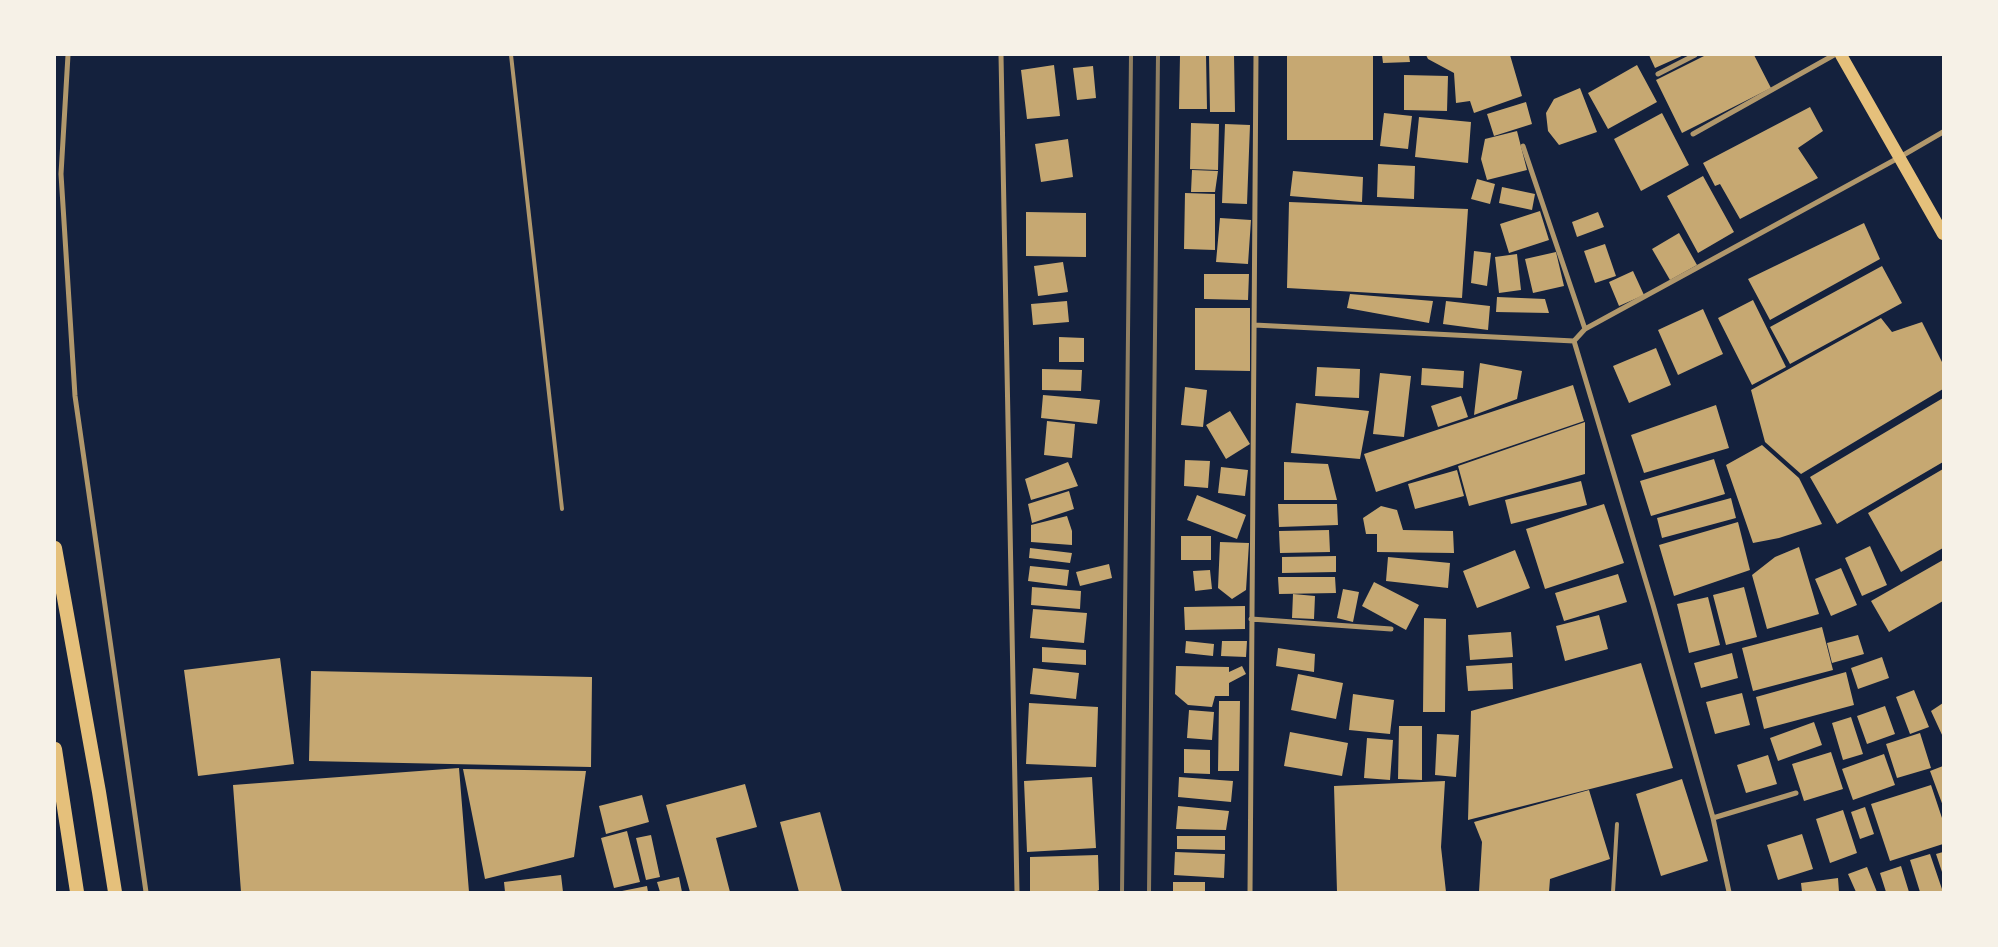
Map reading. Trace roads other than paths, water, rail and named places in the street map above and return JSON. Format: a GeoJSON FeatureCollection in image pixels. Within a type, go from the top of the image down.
{"type":"FeatureCollection","features":[{"type":"Feature","properties":{"kind":"highway"},"geometry":{"type":"LineString","coordinates":[[55,548],[115,892]]}},
{"type":"Feature","properties":{"kind":"highway"},"geometry":{"type":"LineString","coordinates":[[55,749],[77,892]]}},
{"type":"Feature","properties":{"kind":"main road"},"geometry":{"type":"LineString","coordinates":[[1841,55],[1943,234]]}},
{"type":"Feature","properties":{"kind":"street"},"geometry":{"type":"LineString","coordinates":[[68,55],[61,174],[75,396],[146,892]]}},
{"type":"Feature","properties":{"kind":"street"},"geometry":{"type":"LineString","coordinates":[[1001,55],[1017,892]]}},
{"type":"Feature","properties":{"kind":"street"},"geometry":{"type":"LineString","coordinates":[[1250,892],[1256,55]]}},
{"type":"Feature","properties":{"kind":"street"},"geometry":{"type":"LineString","coordinates":[[1658,74],[1695,55]]}},
{"type":"Feature","properties":{"kind":"street"},"geometry":{"type":"LineString","coordinates":[[1693,134],[1834,55]]}},
{"type":"Feature","properties":{"kind":"street"},"geometry":{"type":"LineString","coordinates":[[1574,341],[1584,329],[1943,132]]}},
{"type":"Feature","properties":{"kind":"street"},"geometry":{"type":"LineString","coordinates":[[1523,146],[1584,329]]}},
{"type":"Feature","properties":{"kind":"street"},"geometry":{"type":"LineString","coordinates":[[1254,326],[1574,341]]}},
{"type":"Feature","properties":{"kind":"street"},"geometry":{"type":"LineString","coordinates":[[1574,341],[1650,596],[1713,818],[1729,892]]}},
{"type":"Feature","properties":{"kind":"street"},"geometry":{"type":"LineString","coordinates":[[1251,619],[1391,629]]}},
{"type":"Feature","properties":{"kind":"street"},"geometry":{"type":"LineString","coordinates":[[1713,818],[1796,793]]}},
{"type":"Feature","properties":{"kind":"lane"},"geometry":{"type":"LineString","coordinates":[[511,55],[562,510]]}},
{"type":"Feature","properties":{"kind":"lane"},"geometry":{"type":"LineString","coordinates":[[1613,892],[1617,824]]}},
{"type":"Feature","properties":{"kind":"railway"},"geometry":{"type":"LineString","coordinates":[[1122,892],[1131,55]]}},
{"type":"Feature","properties":{"kind":"railway"},"geometry":{"type":"LineString","coordinates":[[1149,892],[1158,55]]}}]}
